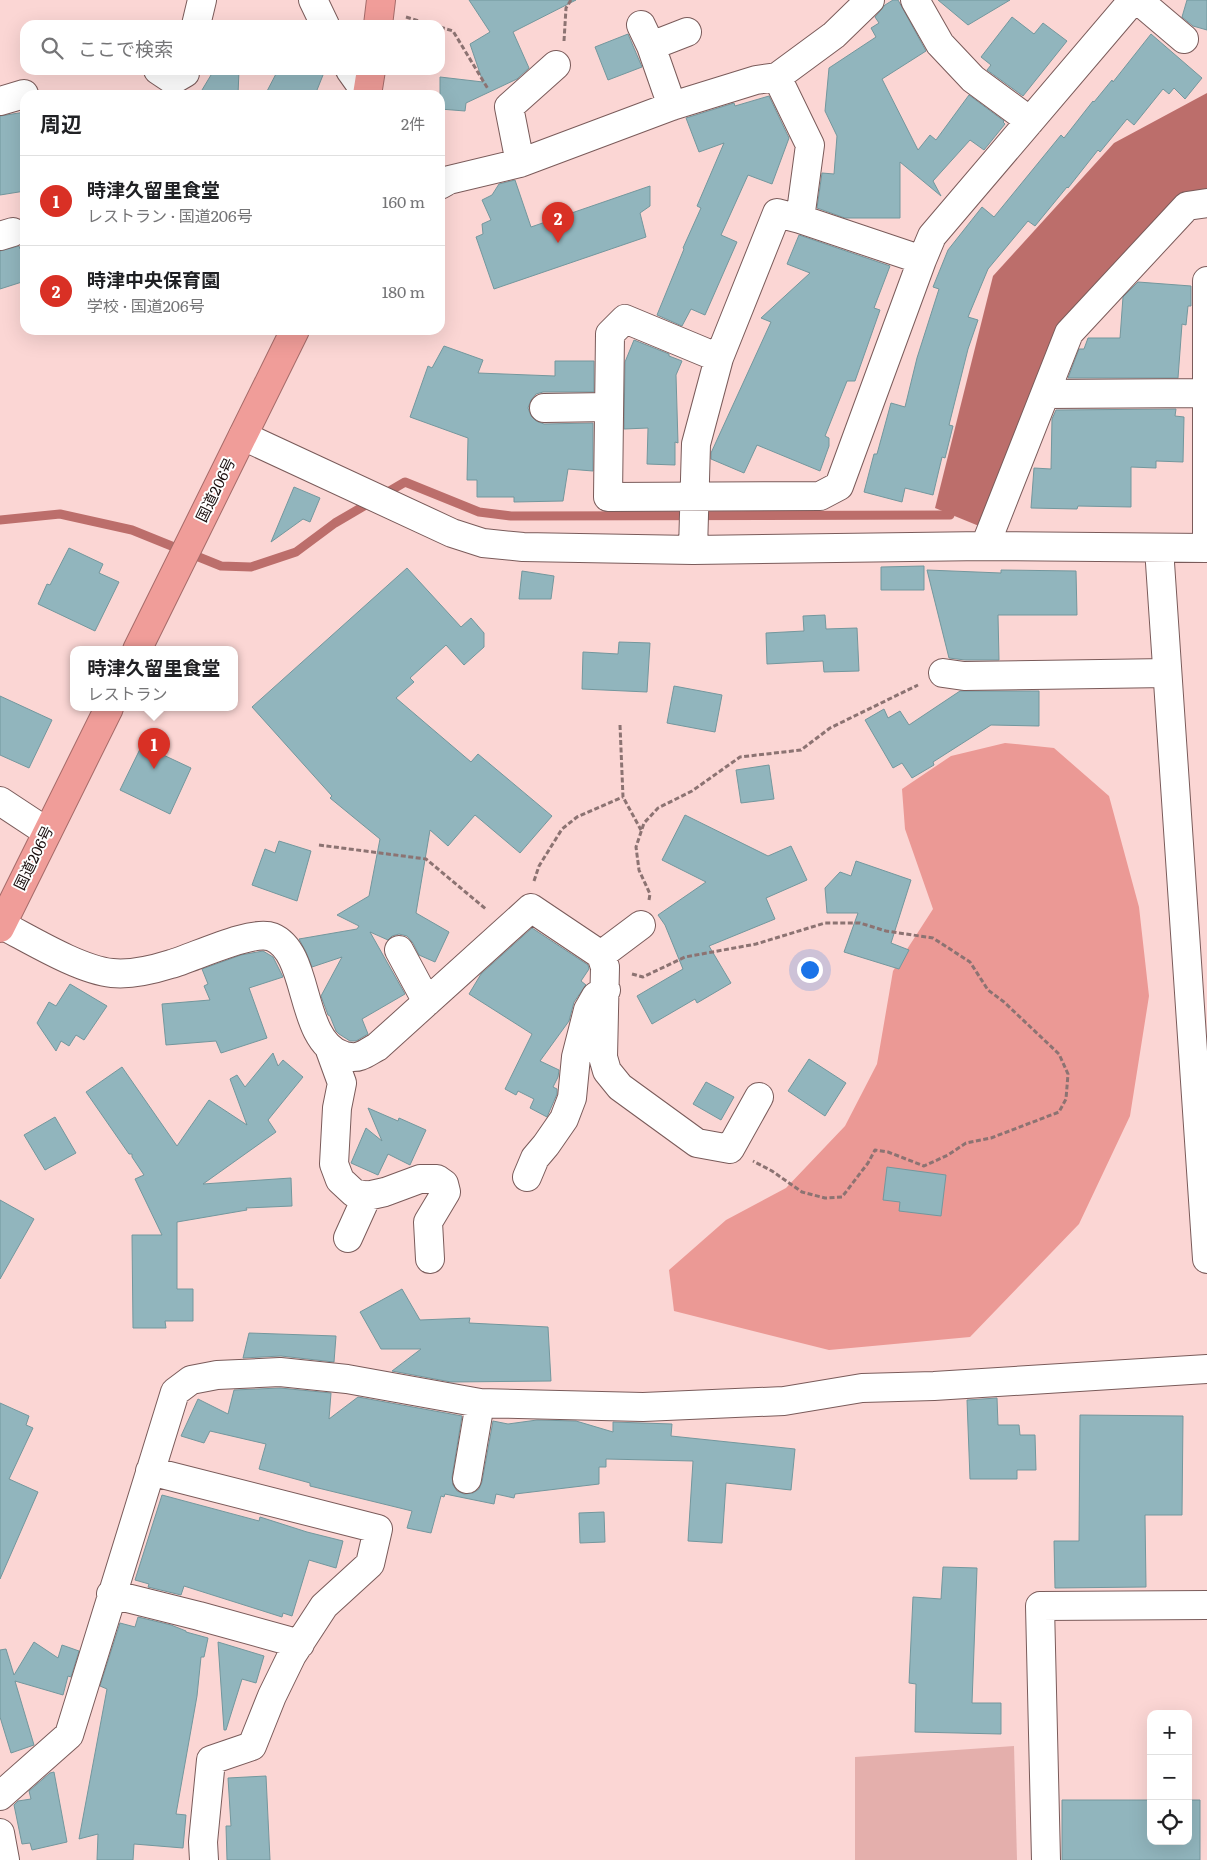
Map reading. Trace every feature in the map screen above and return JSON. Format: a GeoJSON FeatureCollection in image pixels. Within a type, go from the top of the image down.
{"type":"FeatureCollection","features":[{"type":"Feature","properties":{"kind":"highway"},"geometry":{"type":"LineString","coordinates":[[379,20],[381,0]]}},
{"type":"Feature","properties":{"kind":"highway","name":"国道206号"},"geometry":{"type":"LineString","coordinates":[[139,646],[293,335]]}},
{"type":"Feature","properties":{"kind":"highway","name":"国道206号"},"geometry":{"type":"LineString","coordinates":[[1,926],[107,711]]}},
{"type":"Feature","properties":{"kind":"street"},"geometry":{"type":"LineString","coordinates":[[197,20],[202,0]]}},
{"type":"Feature","properties":{"kind":"street"},"geometry":{"type":"LineString","coordinates":[[313,0],[323,20]]}},
{"type":"Feature","properties":{"kind":"street"},"geometry":{"type":"LineString","coordinates":[[445,183],[466,176],[520,163],[672,106],[756,80],[777,78],[834,35],[870,0]]}},
{"type":"Feature","properties":{"kind":"street"},"geometry":{"type":"LineString","coordinates":[[915,0],[940,44],[972,78],[1030,121]]}},
{"type":"Feature","properties":{"kind":"street"},"geometry":{"type":"LineString","coordinates":[[719,358],[624,318],[610,334],[608,497],[694,500],[820,496],[840,486],[932,236],[1133,0]]}},
{"type":"Feature","properties":{"kind":"street"},"geometry":{"type":"LineString","coordinates":[[1138,0],[1184,39]]}},
{"type":"Feature","properties":{"kind":"street"},"geometry":{"type":"LineString","coordinates":[[672,106],[646,35],[687,32]]}},
{"type":"Feature","properties":{"kind":"street"},"geometry":{"type":"LineString","coordinates":[[520,163],[509,107],[556,65]]}},
{"type":"Feature","properties":{"kind":"street"},"geometry":{"type":"LineString","coordinates":[[166,75],[173,80],[181,75]]}},
{"type":"Feature","properties":{"kind":"street"},"geometry":{"type":"LineString","coordinates":[[356,75],[368,86]]}},
{"type":"Feature","properties":{"kind":"street"},"geometry":{"type":"LineString","coordinates":[[777,78],[810,145],[800,219]]}},
{"type":"Feature","properties":{"kind":"street"},"geometry":{"type":"LineString","coordinates":[[984,546],[1069,333],[1187,206],[1207,203]]}},
{"type":"Feature","properties":{"kind":"street"},"geometry":{"type":"LineString","coordinates":[[693,542],[696,444],[719,358],[777,214],[800,219],[922,260]]}},
{"type":"Feature","properties":{"kind":"street"},"geometry":{"type":"LineString","coordinates":[[243,436],[452,533],[483,543],[523,547],[693,542],[1207,548],[1207,281]]}},
{"type":"Feature","properties":{"kind":"street"},"geometry":{"type":"LineString","coordinates":[[1045,394],[1206,393]]}},
{"type":"Feature","properties":{"kind":"street"},"geometry":{"type":"LineString","coordinates":[[544,408],[609,407]]}},
{"type":"Feature","properties":{"kind":"street"},"geometry":{"type":"LineString","coordinates":[[1159,548],[1207,1259]]}},
{"type":"Feature","properties":{"kind":"street"},"geometry":{"type":"LineString","coordinates":[[943,673],[964,676],[1167,673]]}},
{"type":"Feature","properties":{"kind":"street"},"geometry":{"type":"LineString","coordinates":[[0,801],[47,832]]}},
{"type":"Feature","properties":{"kind":"street"},"geometry":{"type":"LineString","coordinates":[[330,1050],[344,1056],[358,1057],[377,1047],[531,908],[604,971],[603,1057],[607,1071],[620,1087],[697,1143],[730,1150],[759,1097]]}},
{"type":"Feature","properties":{"kind":"street"},"geometry":{"type":"LineString","coordinates":[[527,1177],[534,1158],[564,1120],[572,1098],[576,1057],[588,1010],[596,996],[604,971],[641,925]]}},
{"type":"Feature","properties":{"kind":"street"},"geometry":{"type":"LineString","coordinates":[[1,926],[100,972],[142,972],[262,934],[271,936],[288,949],[319,1037],[330,1050],[342,1083],[337,1108],[334,1164],[340,1180],[354,1193],[367,1196],[385,1192],[420,1179],[436,1179],[444,1184],[446,1192],[428,1222],[430,1259]]}},
{"type":"Feature","properties":{"kind":"street"},"geometry":{"type":"LineString","coordinates":[[399,950],[427,1002]]}},
{"type":"Feature","properties":{"kind":"street"},"geometry":{"type":"LineString","coordinates":[[348,1238],[367,1196]]}},
{"type":"Feature","properties":{"kind":"street"},"geometry":{"type":"LineString","coordinates":[[0,1796],[69,1735],[175,1392],[191,1380],[217,1375],[280,1372],[347,1379],[480,1403],[643,1407],[784,1401],[862,1388],[934,1386],[1207,1368]]}},
{"type":"Feature","properties":{"kind":"street"},"geometry":{"type":"LineString","coordinates":[[467,1479],[480,1403]]}},
{"type":"Feature","properties":{"kind":"street"},"geometry":{"type":"LineString","coordinates":[[150,1471],[378,1529],[370,1564],[324,1606],[300,1644],[272,1696],[252,1746],[211,1760],[203,1842],[204,1860]]}},
{"type":"Feature","properties":{"kind":"street"},"geometry":{"type":"LineString","coordinates":[[112,1594],[300,1644]]}},
{"type":"Feature","properties":{"kind":"street"},"geometry":{"type":"LineString","coordinates":[[1046,1860],[1040,1606],[1207,1605]]}},
{"type":"Feature","properties":{"kind":"street"},"geometry":{"type":"LineString","coordinates":[[0,1833],[5,1860]]}},
{"type":"Feature","properties":{"kind":"path"},"geometry":{"type":"LineString","coordinates":[[556,65],[565,39],[566,8],[570,0]]}},
{"type":"Feature","properties":{"kind":"path"},"geometry":{"type":"LineString","coordinates":[[445,29],[453,31],[494,100],[509,107]]}},
{"type":"Feature","properties":{"kind":"path"},"geometry":{"type":"LineString","coordinates":[[641,925],[648,910],[650,894],[640,870],[636,847],[644,823],[658,808],[692,791],[740,757],[801,750],[830,728],[894,695],[943,673]]}},
{"type":"Feature","properties":{"kind":"path"},"geometry":{"type":"LineString","coordinates":[[620,725],[623,797],[642,831]]}},
{"type":"Feature","properties":{"kind":"path"},"geometry":{"type":"LineString","coordinates":[[531,908],[534,879],[539,866],[562,829],[576,817],[623,797]]}},
{"type":"Feature","properties":{"kind":"path"},"geometry":{"type":"LineString","coordinates":[[319,845],[426,859],[508,928]]}},
{"type":"Feature","properties":{"kind":"path"},"geometry":{"type":"LineString","coordinates":[[604,971],[643,977],[685,958],[756,944],[825,922],[860,923],[886,931],[933,938],[970,962],[988,990],[1004,1002],[1059,1054],[1068,1074],[1066,1099],[1059,1112],[991,1138],[966,1143],[948,1155],[924,1166],[888,1152],[875,1150],[868,1163],[842,1197],[825,1198],[802,1192],[772,1171],[730,1150]]}},
{"type":"Feature","properties":{"kind":"shaded area"},"geometry":{"type":"Polygon","coordinates":[[[1207,93],[1207,195],[1055,333],[979,526],[935,508],[993,276],[1114,143],[1207,93]]]}},
{"type":"Feature","properties":{"kind":"shaded area"},"geometry":{"type":"Polygon","coordinates":[[[1005,743],[1054,748],[1109,796],[1139,907],[1149,996],[1130,1116],[1079,1224],[970,1337],[829,1350],[674,1311],[669,1270],[726,1220],[786,1188],[845,1126],[877,1064],[893,971],[933,909],[905,829],[902,789],[951,756],[1005,743]]]}},
{"type":"Feature","properties":{"kind":"shaded area"},"geometry":{"type":"Polygon","coordinates":[[[1014,1746],[1017,1860],[855,1860],[855,1757],[1014,1746]]]}},
{"type":"Feature","properties":{"kind":"building"},"geometry":{"type":"Polygon","coordinates":[[[469,0],[576,0],[513,32],[529,68],[517,79],[466,103],[465,111],[445,109],[445,90],[440,90],[440,77],[483,82],[470,44],[490,32],[469,0]]]}},
{"type":"Feature","properties":{"kind":"building"},"geometry":{"type":"Polygon","coordinates":[[[893,0],[898,0],[926,51],[882,79],[918,150],[930,135],[936,140],[969,95],[1004,121],[1005,124],[984,150],[970,140],[933,181],[941,196],[900,162],[900,218],[845,218],[817,208],[822,173],[834,174],[837,136],[825,111],[829,68],[876,37],[871,28],[879,23],[875,17],[885,5],[893,0]]]}},
{"type":"Feature","properties":{"kind":"building"},"geometry":{"type":"Polygon","coordinates":[[[938,0],[1010,0],[968,25],[938,0]]]}},
{"type":"Feature","properties":{"kind":"building"},"geometry":{"type":"Polygon","coordinates":[[[1187,0],[1207,0],[1207,30],[1193,26],[1182,17],[1187,0]]]}},
{"type":"Feature","properties":{"kind":"building"},"geometry":{"type":"Polygon","coordinates":[[[1012,17],[1034,34],[1043,23],[1067,41],[1023,96],[987,70],[991,65],[981,57],[1012,17]]]}},
{"type":"Feature","properties":{"kind":"building"},"geometry":{"type":"Polygon","coordinates":[[[628,34],[642,67],[608,80],[595,47],[628,34]]]}},
{"type":"Feature","properties":{"kind":"building"},"geometry":{"type":"Polygon","coordinates":[[[1151,34],[1202,78],[1185,99],[1174,88],[1169,94],[1163,89],[1134,125],[1127,119],[1100,152],[1098,150],[1035,226],[1028,221],[988,269],[968,317],[978,320],[968,349],[949,425],[953,426],[945,458],[942,457],[933,495],[905,488],[902,502],[864,492],[891,403],[905,407],[917,358],[939,289],[933,287],[948,250],[982,207],[994,217],[1061,135],[1064,138],[1093,101],[1112,80],[1113,82],[1151,34]]]}},
{"type":"Feature","properties":{"kind":"building"},"geometry":{"type":"Polygon","coordinates":[[[211,75],[239,75],[238,90],[202,90],[211,75]]]}},
{"type":"Feature","properties":{"kind":"building"},"geometry":{"type":"Polygon","coordinates":[[[275,75],[323,75],[317,90],[268,90],[275,75]]]}},
{"type":"Feature","properties":{"kind":"building"},"geometry":{"type":"Polygon","coordinates":[[[769,96],[789,138],[772,184],[748,175],[721,235],[737,242],[705,315],[691,309],[682,326],[657,315],[701,208],[697,206],[724,143],[699,152],[686,118],[734,103],[735,106],[769,96]]]}},
{"type":"Feature","properties":{"kind":"building"},"geometry":{"type":"Polygon","coordinates":[[[20,113],[20,192],[0,195],[0,116],[20,113]]]}},
{"type":"Feature","properties":{"kind":"building"},"geometry":{"type":"Polygon","coordinates":[[[515,180],[531,227],[650,186],[650,206],[640,213],[646,237],[494,289],[476,237],[483,234],[482,224],[491,220],[482,200],[492,195],[499,184],[515,180]]]}},
{"type":"Feature","properties":{"kind":"building"},"geometry":{"type":"Polygon","coordinates":[[[799,235],[890,266],[874,308],[880,310],[855,381],[847,381],[825,436],[829,438],[829,446],[820,471],[757,445],[744,473],[711,459],[711,453],[771,322],[761,318],[810,273],[787,264],[799,235]]]}},
{"type":"Feature","properties":{"kind":"building"},"geometry":{"type":"Polygon","coordinates":[[[19,246],[20,249],[20,283],[0,289],[0,251],[19,246]]]}},
{"type":"Feature","properties":{"kind":"building"},"geometry":{"type":"Polygon","coordinates":[[[1138,282],[1191,286],[1191,306],[1188,306],[1186,325],[1182,324],[1178,378],[1068,378],[1079,349],[1084,349],[1088,338],[1120,338],[1123,297],[1138,282]]]}},
{"type":"Feature","properties":{"kind":"building"},"geometry":{"type":"Polygon","coordinates":[[[634,340],[682,361],[676,375],[678,443],[675,442],[675,465],[647,464],[648,428],[624,429],[625,362],[634,340]]]}},
{"type":"Feature","properties":{"kind":"building"},"geometry":{"type":"Polygon","coordinates":[[[444,346],[483,360],[478,373],[555,376],[555,361],[594,361],[594,392],[543,392],[536,394],[528,408],[531,416],[536,421],[544,424],[593,423],[593,471],[568,469],[563,501],[514,502],[514,497],[477,497],[477,480],[467,480],[468,438],[410,417],[428,366],[432,368],[444,346]]]}},
{"type":"Feature","properties":{"kind":"building"},"geometry":{"type":"Polygon","coordinates":[[[1176,409],[1175,416],[1184,417],[1183,462],[1156,461],[1156,468],[1131,467],[1131,507],[1078,506],[1077,509],[1031,508],[1034,468],[1051,469],[1052,419],[1056,410],[1176,409]]]}},
{"type":"Feature","properties":{"kind":"building"},"geometry":{"type":"Polygon","coordinates":[[[294,487],[320,498],[310,522],[303,519],[271,542],[294,487]]]}},
{"type":"Feature","properties":{"kind":"building"},"geometry":{"type":"Polygon","coordinates":[[[69,548],[103,564],[99,573],[119,582],[95,631],[38,604],[47,584],[50,585],[69,548]]]}},
{"type":"Feature","properties":{"kind":"building"},"geometry":{"type":"Polygon","coordinates":[[[924,566],[924,590],[881,590],[881,567],[924,566]]]}},
{"type":"Feature","properties":{"kind":"building"},"geometry":{"type":"Polygon","coordinates":[[[407,568],[461,627],[471,618],[484,633],[484,647],[464,665],[446,645],[410,678],[414,682],[396,698],[471,762],[478,754],[552,816],[520,853],[475,815],[448,846],[430,830],[416,913],[449,932],[435,962],[419,955],[407,936],[399,934],[392,936],[388,940],[370,932],[405,994],[362,1019],[368,1034],[356,1041],[350,1041],[336,1031],[321,996],[342,957],[312,967],[299,939],[357,929],[359,926],[337,915],[369,896],[380,839],[330,798],[332,796],[252,707],[407,568]]]}},
{"type":"Feature","properties":{"kind":"building"},"geometry":{"type":"Polygon","coordinates":[[[927,570],[1001,573],[1001,570],[1076,571],[1077,615],[998,615],[999,660],[949,658],[927,570]]]}},
{"type":"Feature","properties":{"kind":"building"},"geometry":{"type":"Polygon","coordinates":[[[522,571],[554,576],[551,599],[519,599],[522,571]]]}},
{"type":"Feature","properties":{"kind":"building"},"geometry":{"type":"Polygon","coordinates":[[[825,615],[826,629],[857,628],[859,671],[824,672],[823,661],[767,664],[766,633],[804,631],[803,616],[825,615]]]}},
{"type":"Feature","properties":{"kind":"building"},"geometry":{"type":"Polygon","coordinates":[[[619,642],[650,643],[647,692],[582,689],[583,652],[618,654],[619,642]]]}},
{"type":"Feature","properties":{"kind":"building"},"geometry":{"type":"Polygon","coordinates":[[[674,686],[722,695],[715,732],[667,723],[674,686]]]}},
{"type":"Feature","properties":{"kind":"building"},"geometry":{"type":"Polygon","coordinates":[[[960,691],[1039,691],[1039,726],[991,725],[933,762],[934,765],[912,778],[902,763],[893,768],[865,720],[884,709],[888,718],[900,711],[909,725],[960,691]]]}},
{"type":"Feature","properties":{"kind":"building"},"geometry":{"type":"Polygon","coordinates":[[[0,696],[52,720],[29,768],[0,755],[0,696]]]}},
{"type":"Feature","properties":{"kind":"building"},"geometry":{"type":"Polygon","coordinates":[[[142,745],[191,768],[170,814],[120,790],[142,745]]]}},
{"type":"Feature","properties":{"kind":"building"},"geometry":{"type":"Polygon","coordinates":[[[769,765],[774,799],[741,803],[736,770],[769,765]]]}},
{"type":"Feature","properties":{"kind":"building"},"geometry":{"type":"Polygon","coordinates":[[[685,815],[768,856],[791,846],[807,880],[766,898],[775,919],[709,946],[731,983],[697,1003],[695,999],[652,1024],[637,996],[683,969],[665,925],[658,915],[706,882],[662,860],[685,815]]]}},
{"type":"Feature","properties":{"kind":"building"},"geometry":{"type":"Polygon","coordinates":[[[279,841],[311,851],[297,901],[252,885],[265,849],[275,853],[279,841]]]}},
{"type":"Feature","properties":{"kind":"building"},"geometry":{"type":"Polygon","coordinates":[[[856,861],[911,880],[891,943],[909,950],[899,969],[844,952],[858,913],[827,913],[825,888],[840,872],[851,876],[856,861]]]}},
{"type":"Feature","properties":{"kind":"building"},"geometry":{"type":"Polygon","coordinates":[[[532,928],[588,965],[589,969],[581,981],[586,985],[574,1002],[569,1021],[540,1061],[559,1070],[553,1087],[557,1089],[557,1094],[547,1117],[530,1108],[534,1099],[518,1091],[516,1095],[505,1089],[532,1034],[469,994],[481,974],[532,928]]]}},
{"type":"Feature","properties":{"kind":"building"},"geometry":{"type":"Polygon","coordinates":[[[263,951],[273,957],[283,977],[249,988],[267,1038],[221,1053],[216,1041],[166,1045],[162,1004],[210,1000],[204,986],[208,984],[202,969],[241,955],[263,951]]]}},
{"type":"Feature","properties":{"kind":"building"},"geometry":{"type":"Polygon","coordinates":[[[70,984],[107,1006],[84,1040],[76,1035],[69,1046],[61,1041],[56,1051],[37,1023],[49,1002],[56,1006],[70,984]]]}},
{"type":"Feature","properties":{"kind":"building"},"geometry":{"type":"Polygon","coordinates":[[[273,1053],[278,1066],[283,1060],[303,1077],[268,1120],[276,1132],[203,1184],[291,1178],[292,1206],[246,1208],[247,1210],[177,1222],[177,1289],[193,1289],[193,1321],[165,1321],[166,1328],[133,1328],[132,1235],[162,1235],[135,1179],[144,1175],[132,1154],[129,1154],[86,1092],[122,1067],[177,1146],[209,1100],[247,1125],[230,1079],[237,1075],[245,1087],[273,1053]]]}},
{"type":"Feature","properties":{"kind":"building"},"geometry":{"type":"Polygon","coordinates":[[[809,1059],[846,1083],[825,1116],[788,1091],[809,1059]]]}},
{"type":"Feature","properties":{"kind":"building"},"geometry":{"type":"Polygon","coordinates":[[[706,1082],[734,1097],[721,1120],[693,1104],[706,1082]]]}},
{"type":"Feature","properties":{"kind":"building"},"geometry":{"type":"Polygon","coordinates":[[[368,1108],[398,1121],[399,1118],[426,1130],[410,1165],[388,1154],[378,1175],[351,1163],[366,1128],[382,1141],[368,1108]]]}},
{"type":"Feature","properties":{"kind":"building"},"geometry":{"type":"Polygon","coordinates":[[[55,1117],[76,1153],[45,1170],[24,1135],[55,1117]]]}},
{"type":"Feature","properties":{"kind":"building"},"geometry":{"type":"Polygon","coordinates":[[[887,1167],[946,1175],[941,1216],[899,1211],[900,1202],[883,1200],[887,1167]]]}},
{"type":"Feature","properties":{"kind":"building"},"geometry":{"type":"Polygon","coordinates":[[[0,1200],[34,1219],[0,1279],[0,1200]]]}},
{"type":"Feature","properties":{"kind":"building"},"geometry":{"type":"Polygon","coordinates":[[[402,1289],[420,1320],[470,1318],[469,1323],[548,1327],[551,1381],[451,1382],[392,1371],[421,1349],[381,1349],[360,1312],[402,1289]]]}},
{"type":"Feature","properties":{"kind":"building"},"geometry":{"type":"Polygon","coordinates":[[[249,1333],[336,1336],[334,1362],[281,1356],[243,1358],[249,1333]]]}},
{"type":"Feature","properties":{"kind":"building"},"geometry":{"type":"Polygon","coordinates":[[[280,1388],[331,1393],[329,1419],[358,1397],[462,1416],[452,1477],[453,1485],[457,1491],[464,1494],[473,1493],[479,1489],[482,1482],[493,1421],[508,1424],[537,1420],[576,1421],[613,1432],[613,1422],[672,1424],[671,1436],[795,1449],[791,1490],[726,1483],[722,1543],[688,1541],[693,1461],[606,1459],[606,1467],[599,1467],[599,1484],[515,1494],[514,1498],[496,1494],[494,1504],[445,1494],[444,1497],[441,1496],[431,1533],[407,1528],[412,1511],[310,1486],[310,1483],[259,1469],[266,1444],[210,1431],[204,1443],[181,1436],[198,1399],[228,1414],[234,1390],[280,1388]]]}},
{"type":"Feature","properties":{"kind":"building"},"geometry":{"type":"Polygon","coordinates":[[[997,1398],[998,1425],[1019,1425],[1020,1435],[1035,1435],[1036,1470],[1017,1470],[1017,1479],[970,1479],[967,1400],[997,1398]]]}},
{"type":"Feature","properties":{"kind":"building"},"geometry":{"type":"Polygon","coordinates":[[[0,1403],[29,1416],[26,1425],[33,1428],[9,1479],[38,1492],[0,1579],[0,1403]]]}},
{"type":"Feature","properties":{"kind":"building"},"geometry":{"type":"Polygon","coordinates":[[[1080,1415],[1183,1416],[1182,1515],[1145,1515],[1146,1587],[1055,1588],[1054,1541],[1079,1541],[1080,1415]]]}},
{"type":"Feature","properties":{"kind":"building"},"geometry":{"type":"Polygon","coordinates":[[[162,1495],[259,1521],[260,1517],[343,1541],[336,1568],[309,1560],[292,1616],[283,1613],[282,1617],[184,1586],[181,1595],[148,1587],[149,1584],[135,1580],[162,1495]]]}},
{"type":"Feature","properties":{"kind":"building"},"geometry":{"type":"Polygon","coordinates":[[[604,1512],[605,1542],[580,1543],[579,1513],[604,1512]]]}},
{"type":"Feature","properties":{"kind":"building"},"geometry":{"type":"Polygon","coordinates":[[[943,1567],[977,1568],[972,1703],[1001,1703],[1001,1734],[915,1732],[916,1684],[909,1683],[913,1597],[941,1599],[943,1567]]]}},
{"type":"Feature","properties":{"kind":"building"},"geometry":{"type":"Polygon","coordinates":[[[138,1617],[171,1625],[186,1632],[208,1638],[204,1657],[201,1657],[197,1696],[176,1814],[186,1815],[183,1848],[134,1844],[133,1860],[97,1860],[98,1834],[79,1839],[107,1689],[100,1686],[120,1623],[135,1627],[138,1617]]]}},
{"type":"Feature","properties":{"kind":"building"},"geometry":{"type":"Polygon","coordinates":[[[34,1642],[58,1658],[62,1645],[79,1651],[71,1677],[68,1676],[63,1695],[15,1681],[34,1745],[11,1753],[0,1717],[0,1650],[6,1649],[14,1675],[34,1642]]]}},
{"type":"Feature","properties":{"kind":"building"},"geometry":{"type":"Polygon","coordinates":[[[218,1642],[264,1656],[256,1683],[242,1679],[226,1730],[224,1730],[218,1642]]]}},
{"type":"Feature","properties":{"kind":"building"},"geometry":{"type":"Polygon","coordinates":[[[54,1772],[67,1842],[32,1850],[30,1843],[22,1844],[14,1805],[18,1801],[31,1799],[29,1791],[50,1773],[54,1772]]]}},
{"type":"Feature","properties":{"kind":"building"},"geometry":{"type":"Polygon","coordinates":[[[266,1776],[270,1860],[227,1860],[226,1826],[231,1826],[228,1778],[266,1776]]]}},
{"type":"Feature","properties":{"kind":"building"},"geometry":{"type":"Polygon","coordinates":[[[1062,1800],[1147,1800],[1147,1845],[1192,1845],[1192,1800],[1200,1800],[1200,1860],[1062,1860],[1062,1800]]]}},
{"type":"Feature","properties":{"kind":"waterway"},"geometry":{"type":"LineString","coordinates":[[0,520],[60,514],[132,530],[221,566],[251,567],[296,552],[335,523],[405,482],[479,512],[511,516],[950,515]]}},
{"type":"Feature","properties":{"kind":"place","name":"時津中央保育園"},"geometry":{"type":"Point","coordinates":[558,243]}},
{"type":"Feature","properties":{"kind":"place","name":"時津久留里食堂"},"geometry":{"type":"Point","coordinates":[154,769]}}]}
